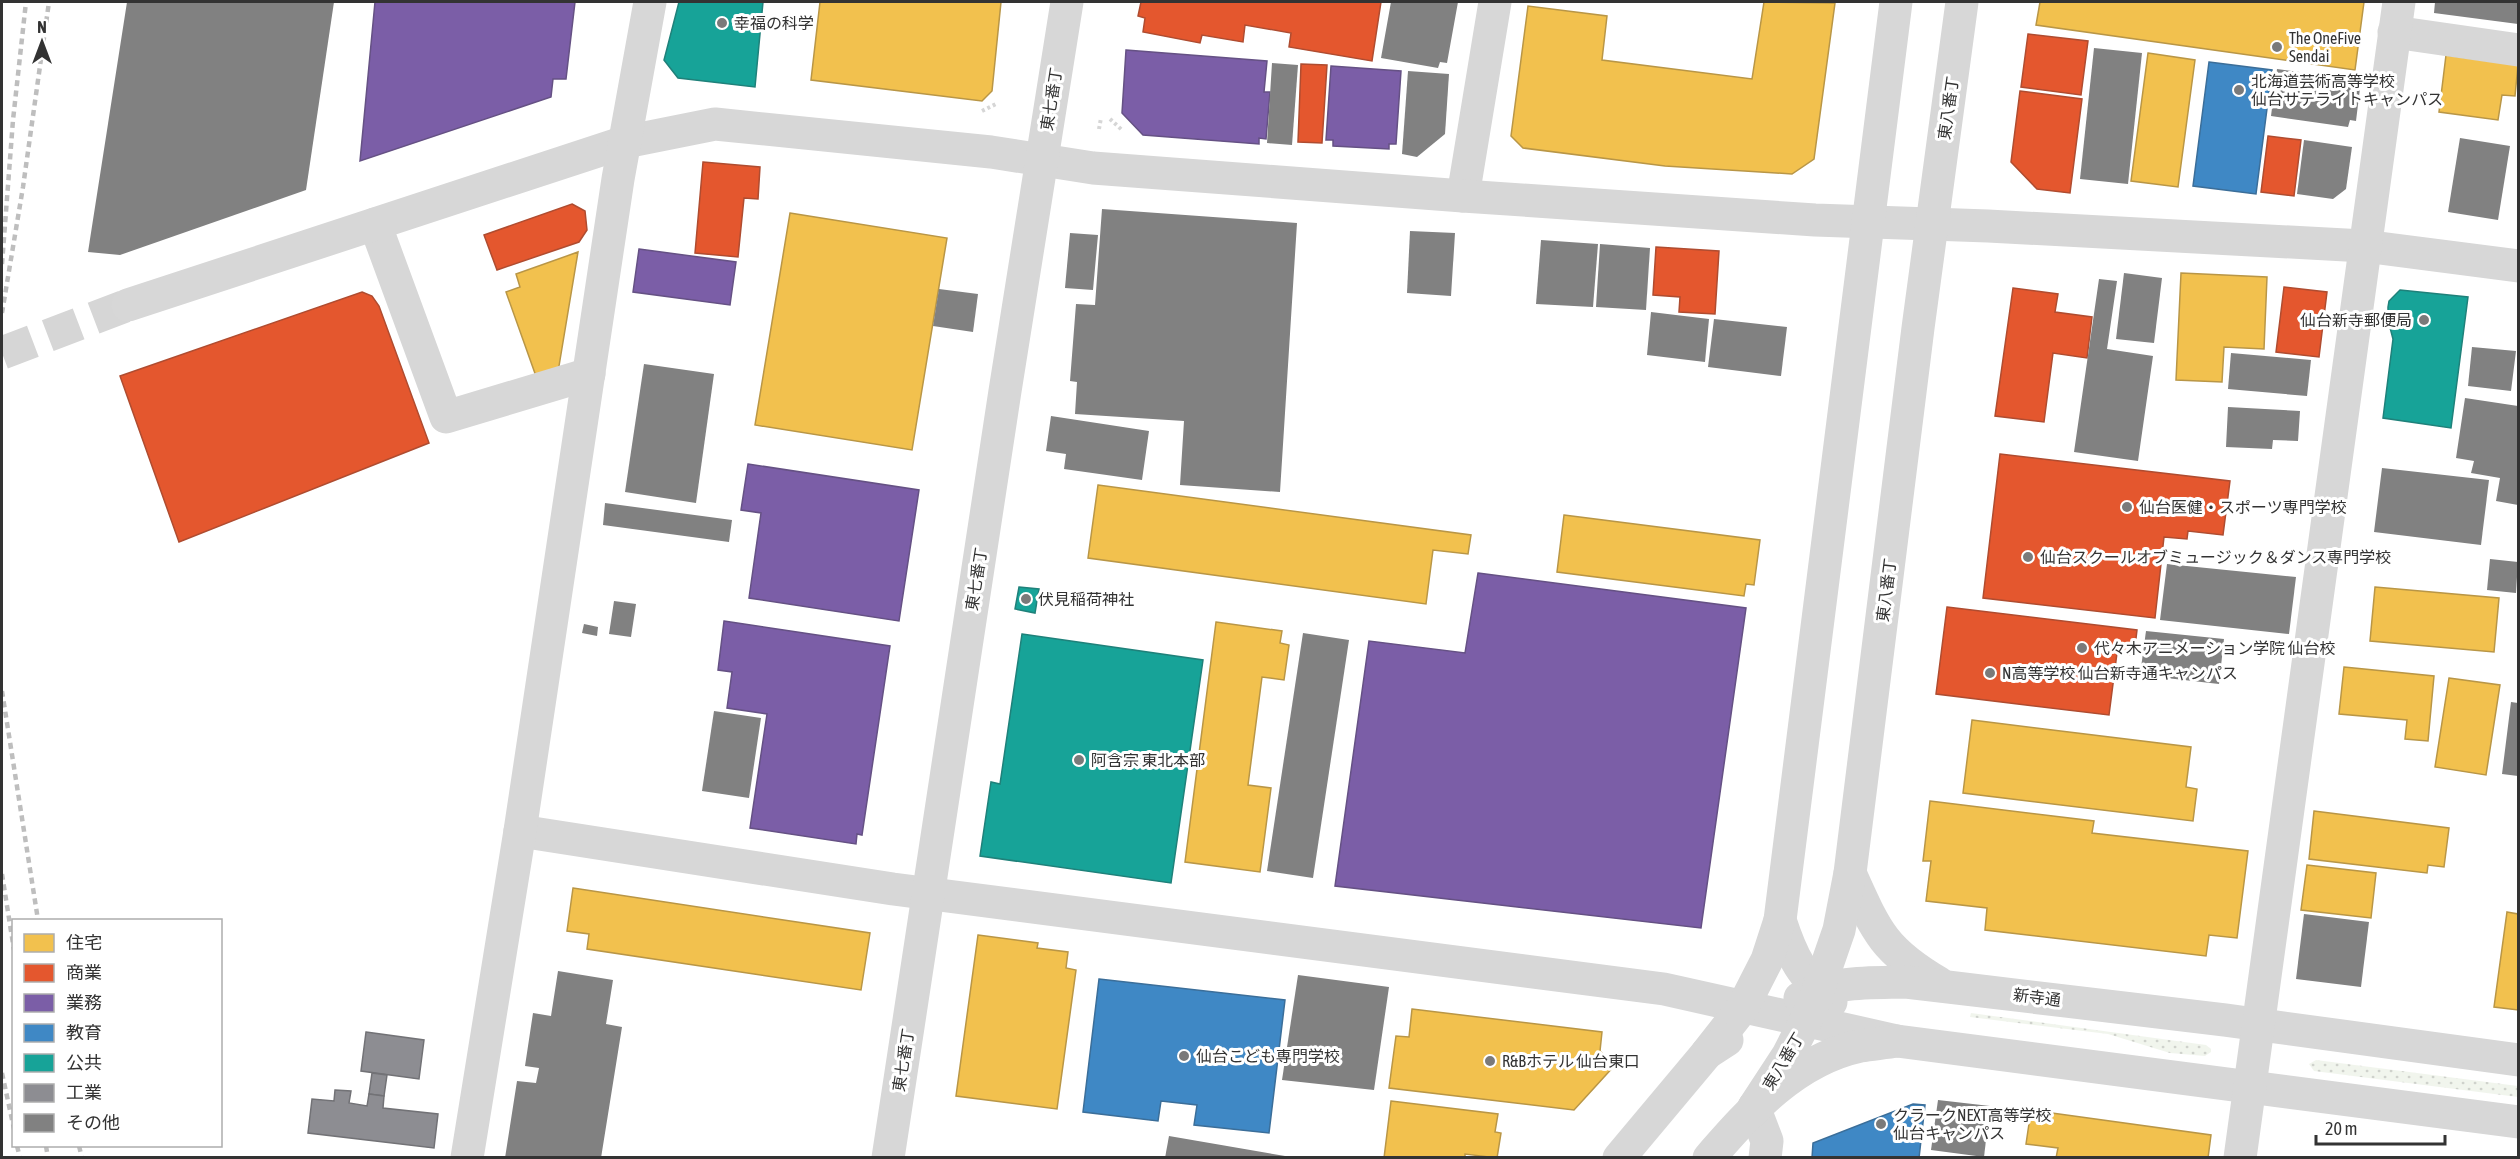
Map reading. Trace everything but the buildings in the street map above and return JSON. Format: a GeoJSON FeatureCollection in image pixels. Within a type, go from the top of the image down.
{"type":"FeatureCollection","features":[{"type":"Feature","properties":{"kind":"street"},"geometry":{"type":"LineString","coordinates":[[467,1158],[520,831],[624,142],[650,2]]}},
{"type":"Feature","properties":{"kind":"street","name":"東七番丁"},"geometry":{"type":"LineString","coordinates":[[888,1158],[1067,2]]}},
{"type":"Feature","properties":{"kind":"street"},"geometry":{"type":"LineString","coordinates":[[1463,196],[1495,2]]}},
{"type":"Feature","properties":{"kind":"street"},"geometry":{"type":"LineString","coordinates":[[1619,1158],[1707,1053],[1756,1010],[1767,960],[1780,920],[1896,2]]}},
{"type":"Feature","properties":{"kind":"street","name":"東八番丁"},"geometry":{"type":"LineString","coordinates":[[1765,1158],[1767,1141],[1754,1107],[1788,1055],[1806,1021],[1839,930],[1851,873],[1962,2]]}},
{"type":"Feature","properties":{"kind":"street"},"geometry":{"type":"LineString","coordinates":[[2240,1158],[2397,17],[2518,50]]}},
{"type":"Feature","properties":{"kind":"street"},"geometry":{"type":"LineString","coordinates":[[128,305],[624,142],[716,124],[991,152],[1093,168],[1463,196],[1867,222],[2364,246],[2518,266]]}},
{"type":"Feature","properties":{"kind":"street"},"geometry":{"type":"LineString","coordinates":[[375,224],[446,417],[589,374]]}},
{"type":"Feature","properties":{"kind":"street"},"geometry":{"type":"LineString","coordinates":[[520,831],[928,893],[1664,989],[1897,1041],[2518,1122]]}},
{"type":"Feature","properties":{"kind":"street"},"geometry":{"type":"LineString","coordinates":[[1851,873],[1882,938],[1898,956],[1944,986]]}},
{"type":"Feature","properties":{"kind":"street"},"geometry":{"type":"LineString","coordinates":[[1780,920],[1804,976],[1834,1004],[1860,1022],[1897,1041]]}},
{"type":"Feature","properties":{"kind":"street","name":"新寺通"},"geometry":{"type":"LineString","coordinates":[[1756,1010],[1817,989],[1862,983],[1906,982],[2259,1024],[2518,1060]]}},
{"type":"Feature","properties":{"kind":"street"},"geometry":{"type":"LineString","coordinates":[[1710,1158],[1754,1107],[1787,1078],[1858,1046],[1897,1041]]}},
{"type":"Feature","properties":{"kind":"shaded area"},"geometry":{"type":"Polygon","coordinates":[[[1971,1013],[2206,1045],[2211,1052],[2205,1056],[2170,1053],[2108,1034],[1970,1017],[1971,1013]]]}},
{"type":"Feature","properties":{"kind":"shaded area"},"geometry":{"type":"Polygon","coordinates":[[[2316,1060],[2518,1086],[2518,1097],[2314,1071],[2309,1064],[2316,1060]]]}},
{"type":"Feature","properties":{"kind":"tunnel"},"geometry":{"type":"LineString","coordinates":[[2,353],[128,305]]}},
{"type":"Feature","properties":{"kind":"railway"},"geometry":{"type":"LineString","coordinates":[[2,264],[13,120],[26,2]]}},
{"type":"Feature","properties":{"kind":"railway"},"geometry":{"type":"LineString","coordinates":[[2,313],[23,187],[49,2]]}},
{"type":"Feature","properties":{"kind":"railway"},"geometry":{"type":"LineString","coordinates":[[2,691],[38,919]]}},
{"type":"Feature","properties":{"kind":"railway"},"geometry":{"type":"LineString","coordinates":[[2,874],[12,937]]}},
{"type":"Feature","properties":{"kind":"railway"},"geometry":{"type":"LineString","coordinates":[[2,1073],[12,1120]]}},
{"type":"Feature","properties":{"kind":"railway"},"geometry":{"type":"LineString","coordinates":[[17,1147],[20,1158]]}},
{"type":"Feature","properties":{"kind":"railway"},"geometry":{"type":"LineString","coordinates":[[46,1147],[48,1158]]}},
{"type":"Feature","properties":{"kind":"railway"},"geometry":{"type":"LineString","coordinates":[[79,1147],[82,1158]]}},
{"type":"Feature","properties":{"kind":"place","name":"幸福の科学"},"geometry":{"type":"Point","coordinates":[722,23]}},
{"type":"Feature","properties":{"kind":"place","name":"The OneFive Sendai"},"geometry":{"type":"Point","coordinates":[2277,47]}},
{"type":"Feature","properties":{"kind":"place","name":"北海道芸術高等学校 仙台サテライトキャンパス"},"geometry":{"type":"Point","coordinates":[2239,90]}},
{"type":"Feature","properties":{"kind":"place","name":"仙台新寺郵便局"},"geometry":{"type":"Point","coordinates":[2424,320]}},
{"type":"Feature","properties":{"kind":"place","name":"仙台医健・スポーツ専門学校"},"geometry":{"type":"Point","coordinates":[2127,507]}},
{"type":"Feature","properties":{"kind":"place","name":"仙台スクールオブミュージック＆ダンス専門学校"},"geometry":{"type":"Point","coordinates":[2028,557]}},
{"type":"Feature","properties":{"kind":"place","name":"伏見稲荷神社"},"geometry":{"type":"Point","coordinates":[1026,599]}},
{"type":"Feature","properties":{"kind":"place","name":"代々木アニメーション学院 仙台校"},"geometry":{"type":"Point","coordinates":[2082,648]}},
{"type":"Feature","properties":{"kind":"place","name":"N高等学校 仙台新寺通キャンパス"},"geometry":{"type":"Point","coordinates":[1990,673]}},
{"type":"Feature","properties":{"kind":"place","name":"阿含宗 東北本部"},"geometry":{"type":"Point","coordinates":[1079,760]}},
{"type":"Feature","properties":{"kind":"place","name":"仙台こども専門学校"},"geometry":{"type":"Point","coordinates":[1184,1056]}},
{"type":"Feature","properties":{"kind":"place","name":"R&Bホテル 仙台東口"},"geometry":{"type":"Point","coordinates":[1490,1061]}},
{"type":"Feature","properties":{"kind":"place","name":"クラークNEXT高等学校 仙台キャンパス"},"geometry":{"type":"Point","coordinates":[1881,1124]}}]}
